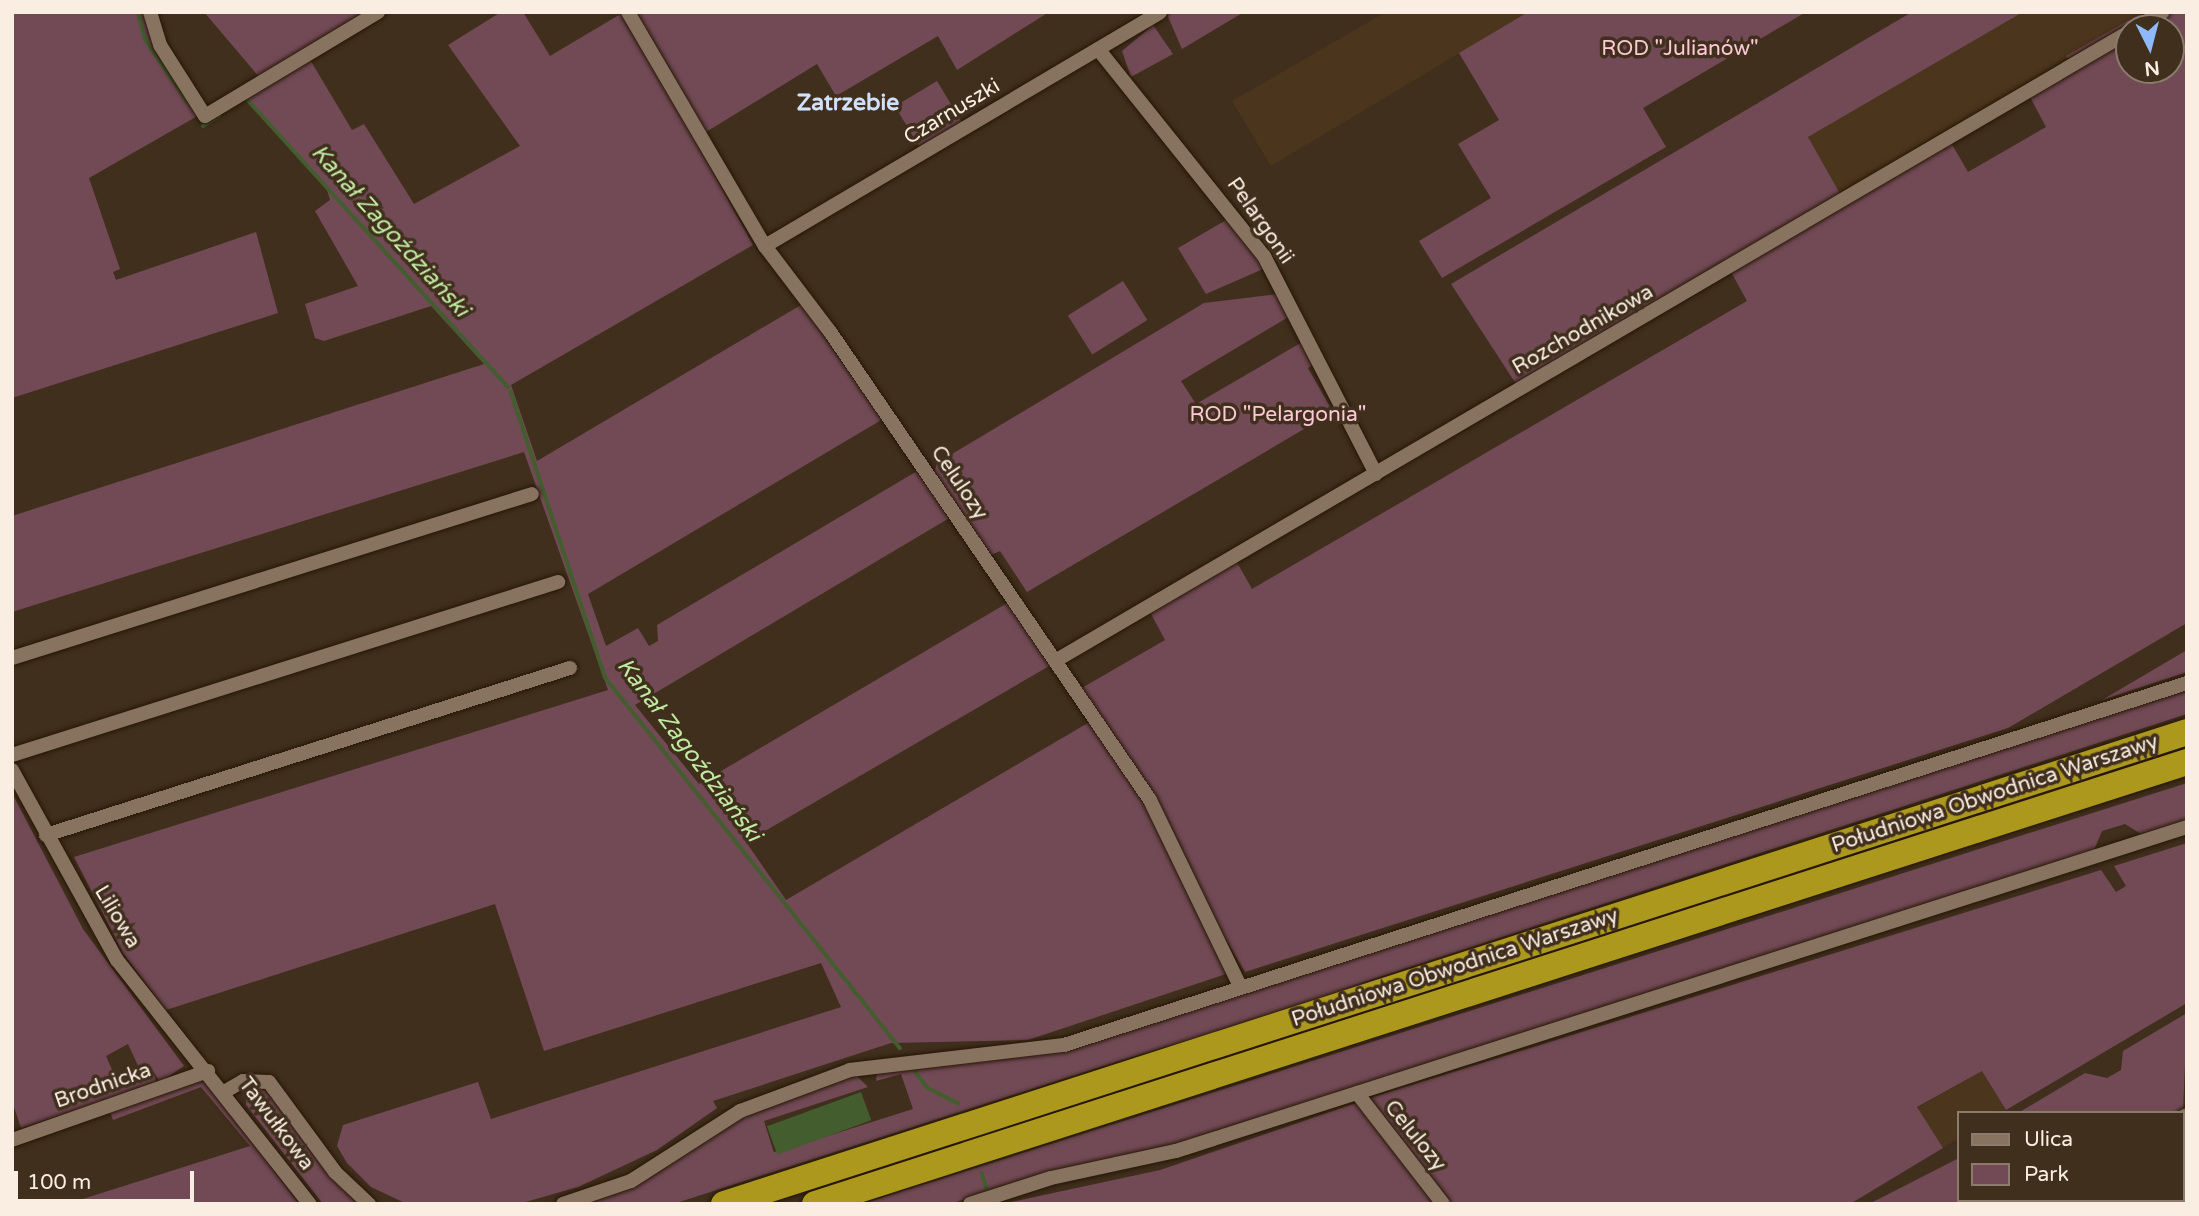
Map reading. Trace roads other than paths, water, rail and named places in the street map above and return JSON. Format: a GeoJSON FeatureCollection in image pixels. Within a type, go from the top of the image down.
{"type":"FeatureCollection","features":[{"type":"Feature","properties":{"kind":"highway","name":"Południowa Obwodnica Warszawy"},"geometry":{"type":"LineString","coordinates":[[724,1204],[2187,732]]}},
{"type":"Feature","properties":{"kind":"highway","name":"Południowa Obwodnica Warszawy"},"geometry":{"type":"LineString","coordinates":[[815,1204],[2187,762]]}},
{"type":"Feature","properties":{"kind":"street"},"geometry":{"type":"LineString","coordinates":[[150,12],[160,45],[205,116],[378,12]]}},
{"type":"Feature","properties":{"kind":"street","name":"Celulozy"},"geometry":{"type":"LineString","coordinates":[[628,12],[765,246],[1150,800],[1240,986]]}},
{"type":"Feature","properties":{"kind":"street","name":"Czarnuszki"},"geometry":{"type":"LineString","coordinates":[[765,246],[1160,12]]}},
{"type":"Feature","properties":{"kind":"street","name":"Rozchodnikowa"},"geometry":{"type":"LineString","coordinates":[[1055,661],[2115,40]]}},
{"type":"Feature","properties":{"kind":"street","name":"Pelargonii"},"geometry":{"type":"LineString","coordinates":[[1098,50],[1265,256],[1376,474]]}},
{"type":"Feature","properties":{"kind":"street"},"geometry":{"type":"LineString","coordinates":[[12,658],[532,494]]}},
{"type":"Feature","properties":{"kind":"street"},"geometry":{"type":"LineString","coordinates":[[12,755],[558,582]]}},
{"type":"Feature","properties":{"kind":"street"},"geometry":{"type":"LineString","coordinates":[[47,835],[570,668]]}},
{"type":"Feature","properties":{"kind":"street"},"geometry":{"type":"LineString","coordinates":[[563,1204],[631,1181],[740,1111],[850,1070],[1039,1051],[2187,683]]}},
{"type":"Feature","properties":{"kind":"street","name":"Liliowa"},"geometry":{"type":"LineString","coordinates":[[12,770],[117,960],[208,1071]]}},
{"type":"Feature","properties":{"kind":"street"},"geometry":{"type":"LineString","coordinates":[[970,1204],[1051,1178],[1135,1164],[2187,827]]}},
{"type":"Feature","properties":{"kind":"street","name":"Tawułkowa"},"geometry":{"type":"LineString","coordinates":[[208,1071],[310,1204]]}},
{"type":"Feature","properties":{"kind":"street","name":"Brodnicka"},"geometry":{"type":"LineString","coordinates":[[12,1140],[208,1071]]}},
{"type":"Feature","properties":{"kind":"street"},"geometry":{"type":"LineString","coordinates":[[225,1092],[252,1079],[278,1089],[335,1172],[369,1204]]}},
{"type":"Feature","properties":{"kind":"street","name":"Celulozy"},"geometry":{"type":"LineString","coordinates":[[1357,1093],[1443,1204]]}},
{"type":"Feature","properties":{"kind":"waterway","name":"Kanał Zagoździański"},"geometry":{"type":"LineString","coordinates":[[138,12],[145,39],[187,101]]}},
{"type":"Feature","properties":{"kind":"waterway","name":"Kanał Zagoździański"},"geometry":{"type":"LineString","coordinates":[[247,99],[508,387]]}},
{"type":"Feature","properties":{"kind":"waterway","name":"Kanał Zagoździański"},"geometry":{"type":"LineString","coordinates":[[203,126],[219,116]]}},
{"type":"Feature","properties":{"kind":"waterway","name":"Kanał Zagoździański"},"geometry":{"type":"LineString","coordinates":[[511,392],[605,677],[900,1048]]}},
{"type":"Feature","properties":{"kind":"waterway","name":"Kanał Zagoździański"},"geometry":{"type":"LineString","coordinates":[[915,1071],[928,1088],[958,1103]]}},
{"type":"Feature","properties":{"kind":"waterway","name":"Kanał Zagoździański"},"geometry":{"type":"LineString","coordinates":[[982,1173],[987,1188]]}},
{"type":"Feature","properties":{"kind":"district","name":"Zatrzebie"},"geometry":{"type":"Point","coordinates":[848,103]}},
{"type":"Feature","properties":{"kind":"park label","name":"ROD \"Julianów\""},"geometry":{"type":"Point","coordinates":[1680,49]}},
{"type":"Feature","properties":{"kind":"park label","name":"ROD \"Pelargonia\""},"geometry":{"type":"Point","coordinates":[1278,415]}}]}
